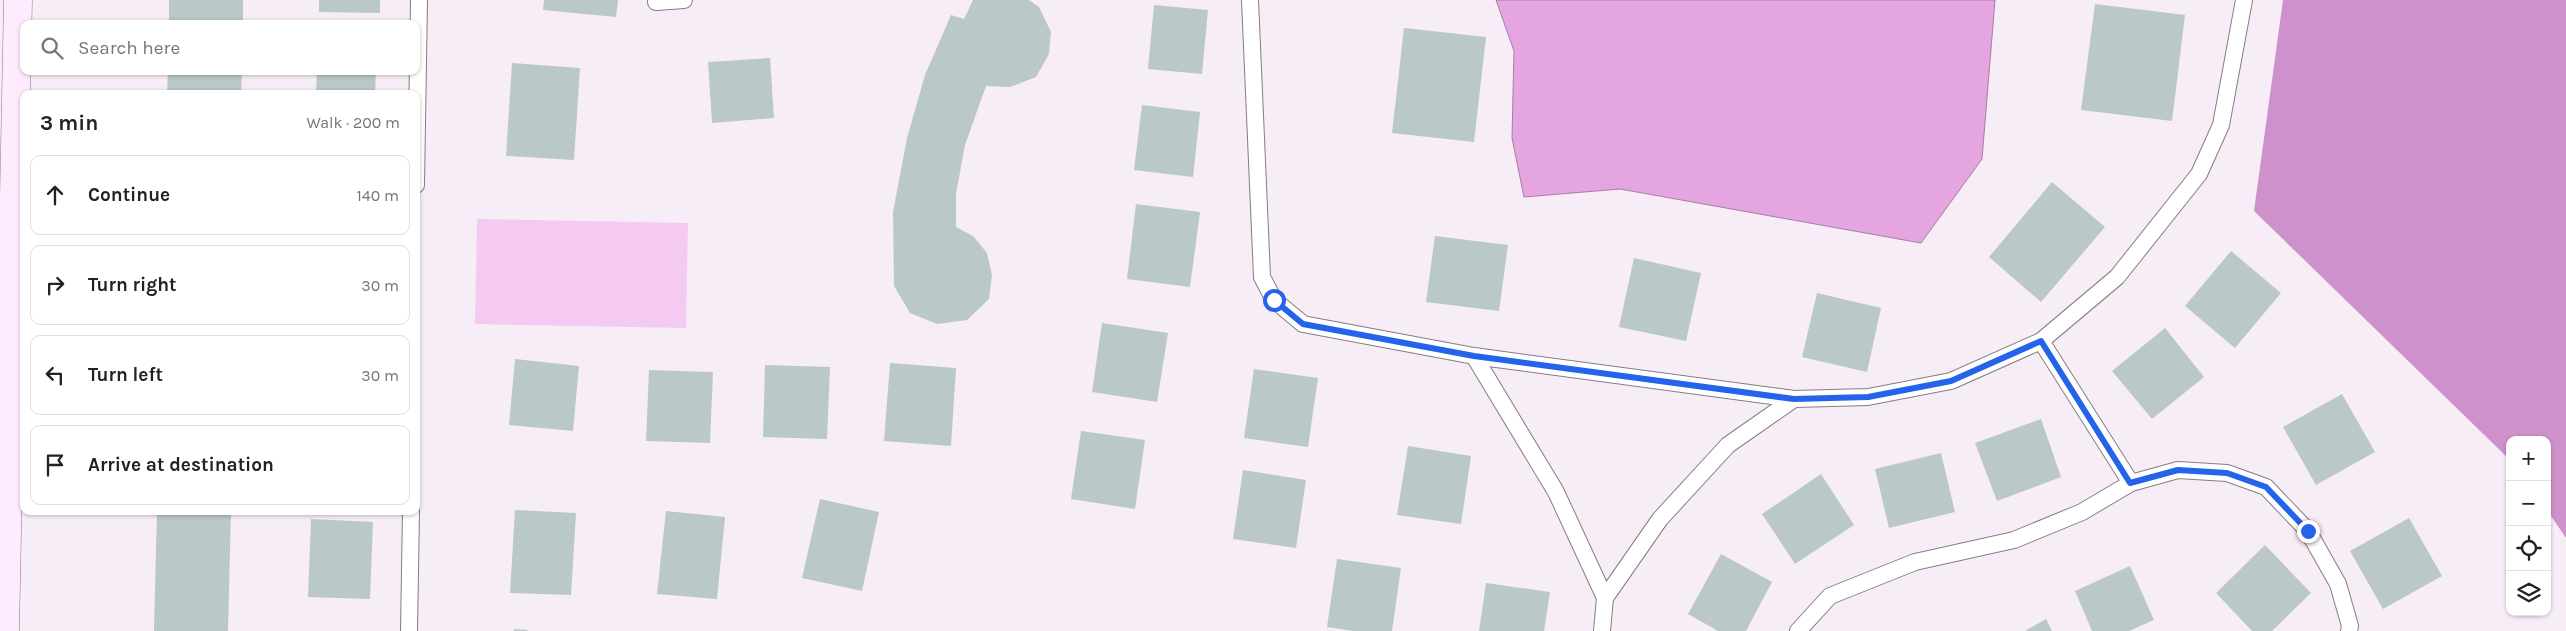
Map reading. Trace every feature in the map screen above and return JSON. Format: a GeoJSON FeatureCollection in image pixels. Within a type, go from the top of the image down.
{"type":"FeatureCollection","features":[{"type":"Feature","properties":{"kind":"main road"},"geometry":{"type":"LineString","coordinates":[[6,631],[18,0]]}},
{"type":"Feature","properties":{"kind":"lane"},"geometry":{"type":"LineString","coordinates":[[419,0],[419,20]]}},
{"type":"Feature","properties":{"kind":"lane"},"geometry":{"type":"LineString","coordinates":[[656,2],[684,0]]}},
{"type":"Feature","properties":{"kind":"lane"},"geometry":{"type":"LineString","coordinates":[[1250,0],[1262,277],[1274,300],[1303,324],[1474,356],[1794,399],[1868,397],[1951,381],[2041,341],[2117,277],[2199,174],[2220,124],[2244,0]]}},
{"type":"Feature","properties":{"kind":"lane"},"geometry":{"type":"LineString","coordinates":[[418,75],[418,90]]}},
{"type":"Feature","properties":{"kind":"lane"},"geometry":{"type":"LineString","coordinates":[[2041,341],[2130,483]]}},
{"type":"Feature","properties":{"kind":"lane"},"geometry":{"type":"LineString","coordinates":[[1474,356],[1556,492],[1605,598]]}},
{"type":"Feature","properties":{"kind":"lane"},"geometry":{"type":"LineString","coordinates":[[1602,631],[1605,598],[1660,519],[1728,446],[1794,399]]}},
{"type":"Feature","properties":{"kind":"lane"},"geometry":{"type":"LineString","coordinates":[[1798,631],[1830,596],[1915,562],[2014,540],[2082,512],[2130,483],[2178,470],[2227,473],[2266,487],[2308,531],[2338,584],[2350,626],[2349,631]]}},
{"type":"Feature","properties":{"kind":"lane"},"geometry":{"type":"LineString","coordinates":[[409,631],[411,515]]}},
{"type":"Feature","properties":{"kind":"shaded area"},"geometry":{"type":"Polygon","coordinates":[[[1496,0],[1995,0],[1982,159],[1921,243],[1620,189],[1524,197],[1512,138],[1514,51],[1496,0]]]}},
{"type":"Feature","properties":{"kind":"shaded area"},"geometry":{"type":"Polygon","coordinates":[[[2283,0],[2566,0],[2566,538],[2551,516],[2551,436],[2506,436],[2506,456],[2254,211],[2283,0]]]}},
{"type":"Feature","properties":{"kind":"shaded area"},"geometry":{"type":"Polygon","coordinates":[[[477,219],[688,223],[686,328],[475,324],[477,219]]]}},
{"type":"Feature","properties":{"kind":"building"},"geometry":{"type":"Polygon","coordinates":[[[169,0],[243,0],[243,20],[169,20],[169,0]]]}},
{"type":"Feature","properties":{"kind":"building"},"geometry":{"type":"Polygon","coordinates":[[[319,0],[380,0],[380,13],[319,12],[319,0]]]}},
{"type":"Feature","properties":{"kind":"building"},"geometry":{"type":"Polygon","coordinates":[[[544,0],[618,0],[616,17],[543,10],[544,0]]]}},
{"type":"Feature","properties":{"kind":"building"},"geometry":{"type":"Polygon","coordinates":[[[973,0],[1029,0],[1039,7],[1051,32],[1049,54],[1036,77],[1010,87],[986,86],[965,145],[956,194],[956,227],[973,236],[987,253],[992,275],[989,299],[967,320],[937,324],[910,313],[894,286],[893,212],[907,138],[925,75],[951,15],[964,19],[973,0]]]}},
{"type":"Feature","properties":{"kind":"building"},"geometry":{"type":"Polygon","coordinates":[[[2095,4],[2185,15],[2172,121],[2081,110],[2095,4]]]}},
{"type":"Feature","properties":{"kind":"building"},"geometry":{"type":"Polygon","coordinates":[[[1154,5],[1208,10],[1202,74],[1148,69],[1154,5]]]}},
{"type":"Feature","properties":{"kind":"building"},"geometry":{"type":"Polygon","coordinates":[[[1404,28],[1486,37],[1474,142],[1392,133],[1404,28]]]}},
{"type":"Feature","properties":{"kind":"building"},"geometry":{"type":"Polygon","coordinates":[[[770,58],[774,118],[712,123],[708,62],[770,58]]]}},
{"type":"Feature","properties":{"kind":"building"},"geometry":{"type":"Polygon","coordinates":[[[512,63],[580,68],[574,160],[506,156],[512,63]]]}},
{"type":"Feature","properties":{"kind":"building"},"geometry":{"type":"Polygon","coordinates":[[[168,75],[242,75],[241,90],[167,90],[168,75]]]}},
{"type":"Feature","properties":{"kind":"building"},"geometry":{"type":"Polygon","coordinates":[[[317,75],[376,75],[375,90],[316,90],[317,75]]]}},
{"type":"Feature","properties":{"kind":"building"},"geometry":{"type":"Polygon","coordinates":[[[1142,105],[1200,112],[1193,177],[1134,170],[1142,105]]]}},
{"type":"Feature","properties":{"kind":"building"},"geometry":{"type":"Polygon","coordinates":[[[2052,182],[2105,227],[2041,302],[1989,257],[2052,182]]]}},
{"type":"Feature","properties":{"kind":"building"},"geometry":{"type":"Polygon","coordinates":[[[1136,204],[1200,212],[1190,287],[1127,279],[1136,204]]]}},
{"type":"Feature","properties":{"kind":"building"},"geometry":{"type":"Polygon","coordinates":[[[1435,236],[1508,245],[1499,311],[1426,302],[1435,236]]]}},
{"type":"Feature","properties":{"kind":"building"},"geometry":{"type":"Polygon","coordinates":[[[2231,251],[2281,293],[2235,348],[2185,306],[2231,251]]]}},
{"type":"Feature","properties":{"kind":"building"},"geometry":{"type":"Polygon","coordinates":[[[1634,258],[1701,273],[1686,341],[1619,327],[1634,258]]]}},
{"type":"Feature","properties":{"kind":"building"},"geometry":{"type":"Polygon","coordinates":[[[1817,293],[1881,308],[1867,372],[1802,357],[1817,293]]]}},
{"type":"Feature","properties":{"kind":"building"},"geometry":{"type":"Polygon","coordinates":[[[1102,323],[1168,333],[1157,402],[1092,392],[1102,323]]]}},
{"type":"Feature","properties":{"kind":"building"},"geometry":{"type":"Polygon","coordinates":[[[2165,328],[2204,377],[2152,419],[2112,371],[2165,328]]]}},
{"type":"Feature","properties":{"kind":"building"},"geometry":{"type":"Polygon","coordinates":[[[515,359],[579,366],[573,431],[509,425],[515,359]]]}},
{"type":"Feature","properties":{"kind":"building"},"geometry":{"type":"Polygon","coordinates":[[[890,363],[956,368],[951,446],[884,441],[890,363]]]}},
{"type":"Feature","properties":{"kind":"building"},"geometry":{"type":"Polygon","coordinates":[[[765,365],[830,367],[827,439],[763,437],[765,365]]]}},
{"type":"Feature","properties":{"kind":"building"},"geometry":{"type":"Polygon","coordinates":[[[1254,369],[1318,378],[1308,447],[1244,438],[1254,369]]]}},
{"type":"Feature","properties":{"kind":"building"},"geometry":{"type":"Polygon","coordinates":[[[649,370],[713,372],[710,443],[646,441],[649,370]]]}},
{"type":"Feature","properties":{"kind":"building"},"geometry":{"type":"Polygon","coordinates":[[[2342,394],[2375,452],[2316,485],[2283,427],[2342,394]]]}},
{"type":"Feature","properties":{"kind":"building"},"geometry":{"type":"Polygon","coordinates":[[[2041,419],[2061,477],[1997,501],[1975,443],[2041,419]]]}},
{"type":"Feature","properties":{"kind":"building"},"geometry":{"type":"Polygon","coordinates":[[[1081,431],[1145,440],[1135,509],[1071,499],[1081,431]]]}},
{"type":"Feature","properties":{"kind":"building"},"geometry":{"type":"Polygon","coordinates":[[[1408,446],[1471,456],[1461,524],[1397,515],[1408,446]]]}},
{"type":"Feature","properties":{"kind":"building"},"geometry":{"type":"Polygon","coordinates":[[[1941,453],[1955,512],[1889,528],[1875,469],[1941,453]]]}},
{"type":"Feature","properties":{"kind":"building"},"geometry":{"type":"Polygon","coordinates":[[[1243,470],[1306,480],[1296,548],[1233,539],[1243,470]]]}},
{"type":"Feature","properties":{"kind":"building"},"geometry":{"type":"Polygon","coordinates":[[[1821,474],[1854,525],[1795,564],[1762,514],[1821,474]]]}},
{"type":"Feature","properties":{"kind":"building"},"geometry":{"type":"Polygon","coordinates":[[[820,499],[879,512],[862,591],[802,578],[820,499]]]}},
{"type":"Feature","properties":{"kind":"building"},"geometry":{"type":"Polygon","coordinates":[[[515,510],[576,513],[571,595],[510,593],[515,510]]]}},
{"type":"Feature","properties":{"kind":"building"},"geometry":{"type":"Polygon","coordinates":[[[666,511],[725,517],[717,599],[657,594],[666,511]]]}},
{"type":"Feature","properties":{"kind":"building"},"geometry":{"type":"Polygon","coordinates":[[[157,515],[231,515],[228,631],[154,631],[157,515]]]}},
{"type":"Feature","properties":{"kind":"building"},"geometry":{"type":"Polygon","coordinates":[[[2409,518],[2442,576],[2383,609],[2350,551],[2409,518]]]}},
{"type":"Feature","properties":{"kind":"building"},"geometry":{"type":"Polygon","coordinates":[[[311,519],[373,522],[370,599],[308,597],[311,519]]]}},
{"type":"Feature","properties":{"kind":"building"},"geometry":{"type":"Polygon","coordinates":[[[2265,545],[2311,593],[2272,631],[2252,631],[2216,593],[2265,545]]]}},
{"type":"Feature","properties":{"kind":"building"},"geometry":{"type":"Polygon","coordinates":[[[1721,554],[1772,582],[1746,631],[1718,631],[1688,614],[1721,554]]]}},
{"type":"Feature","properties":{"kind":"building"},"geometry":{"type":"Polygon","coordinates":[[[1337,559],[1401,568],[1392,631],[1353,631],[1327,627],[1337,559]]]}},
{"type":"Feature","properties":{"kind":"building"},"geometry":{"type":"Polygon","coordinates":[[[2130,566],[2154,620],[2129,631],[2092,631],[2075,591],[2130,566]]]}},
{"type":"Feature","properties":{"kind":"building"},"geometry":{"type":"Polygon","coordinates":[[[1486,583],[1550,592],[1544,631],[1479,631],[1486,583]]]}},
{"type":"Feature","properties":{"kind":"building"},"geometry":{"type":"Polygon","coordinates":[[[2046,619],[2052,631],[2025,631],[2046,619]]]}},
{"type":"Feature","properties":{"kind":"building"},"geometry":{"type":"Polygon","coordinates":[[[514,629],[528,630],[514,631],[514,629]]]}},
{"type":"Feature","properties":{"kind":"route"},"geometry":{"type":"LineString","coordinates":[[1274,300],[1303,324],[1474,356],[1794,399],[1868,397],[1951,381],[2041,341],[2130,483],[2178,470],[2227,473],[2266,487],[2308,531]]}}]}
